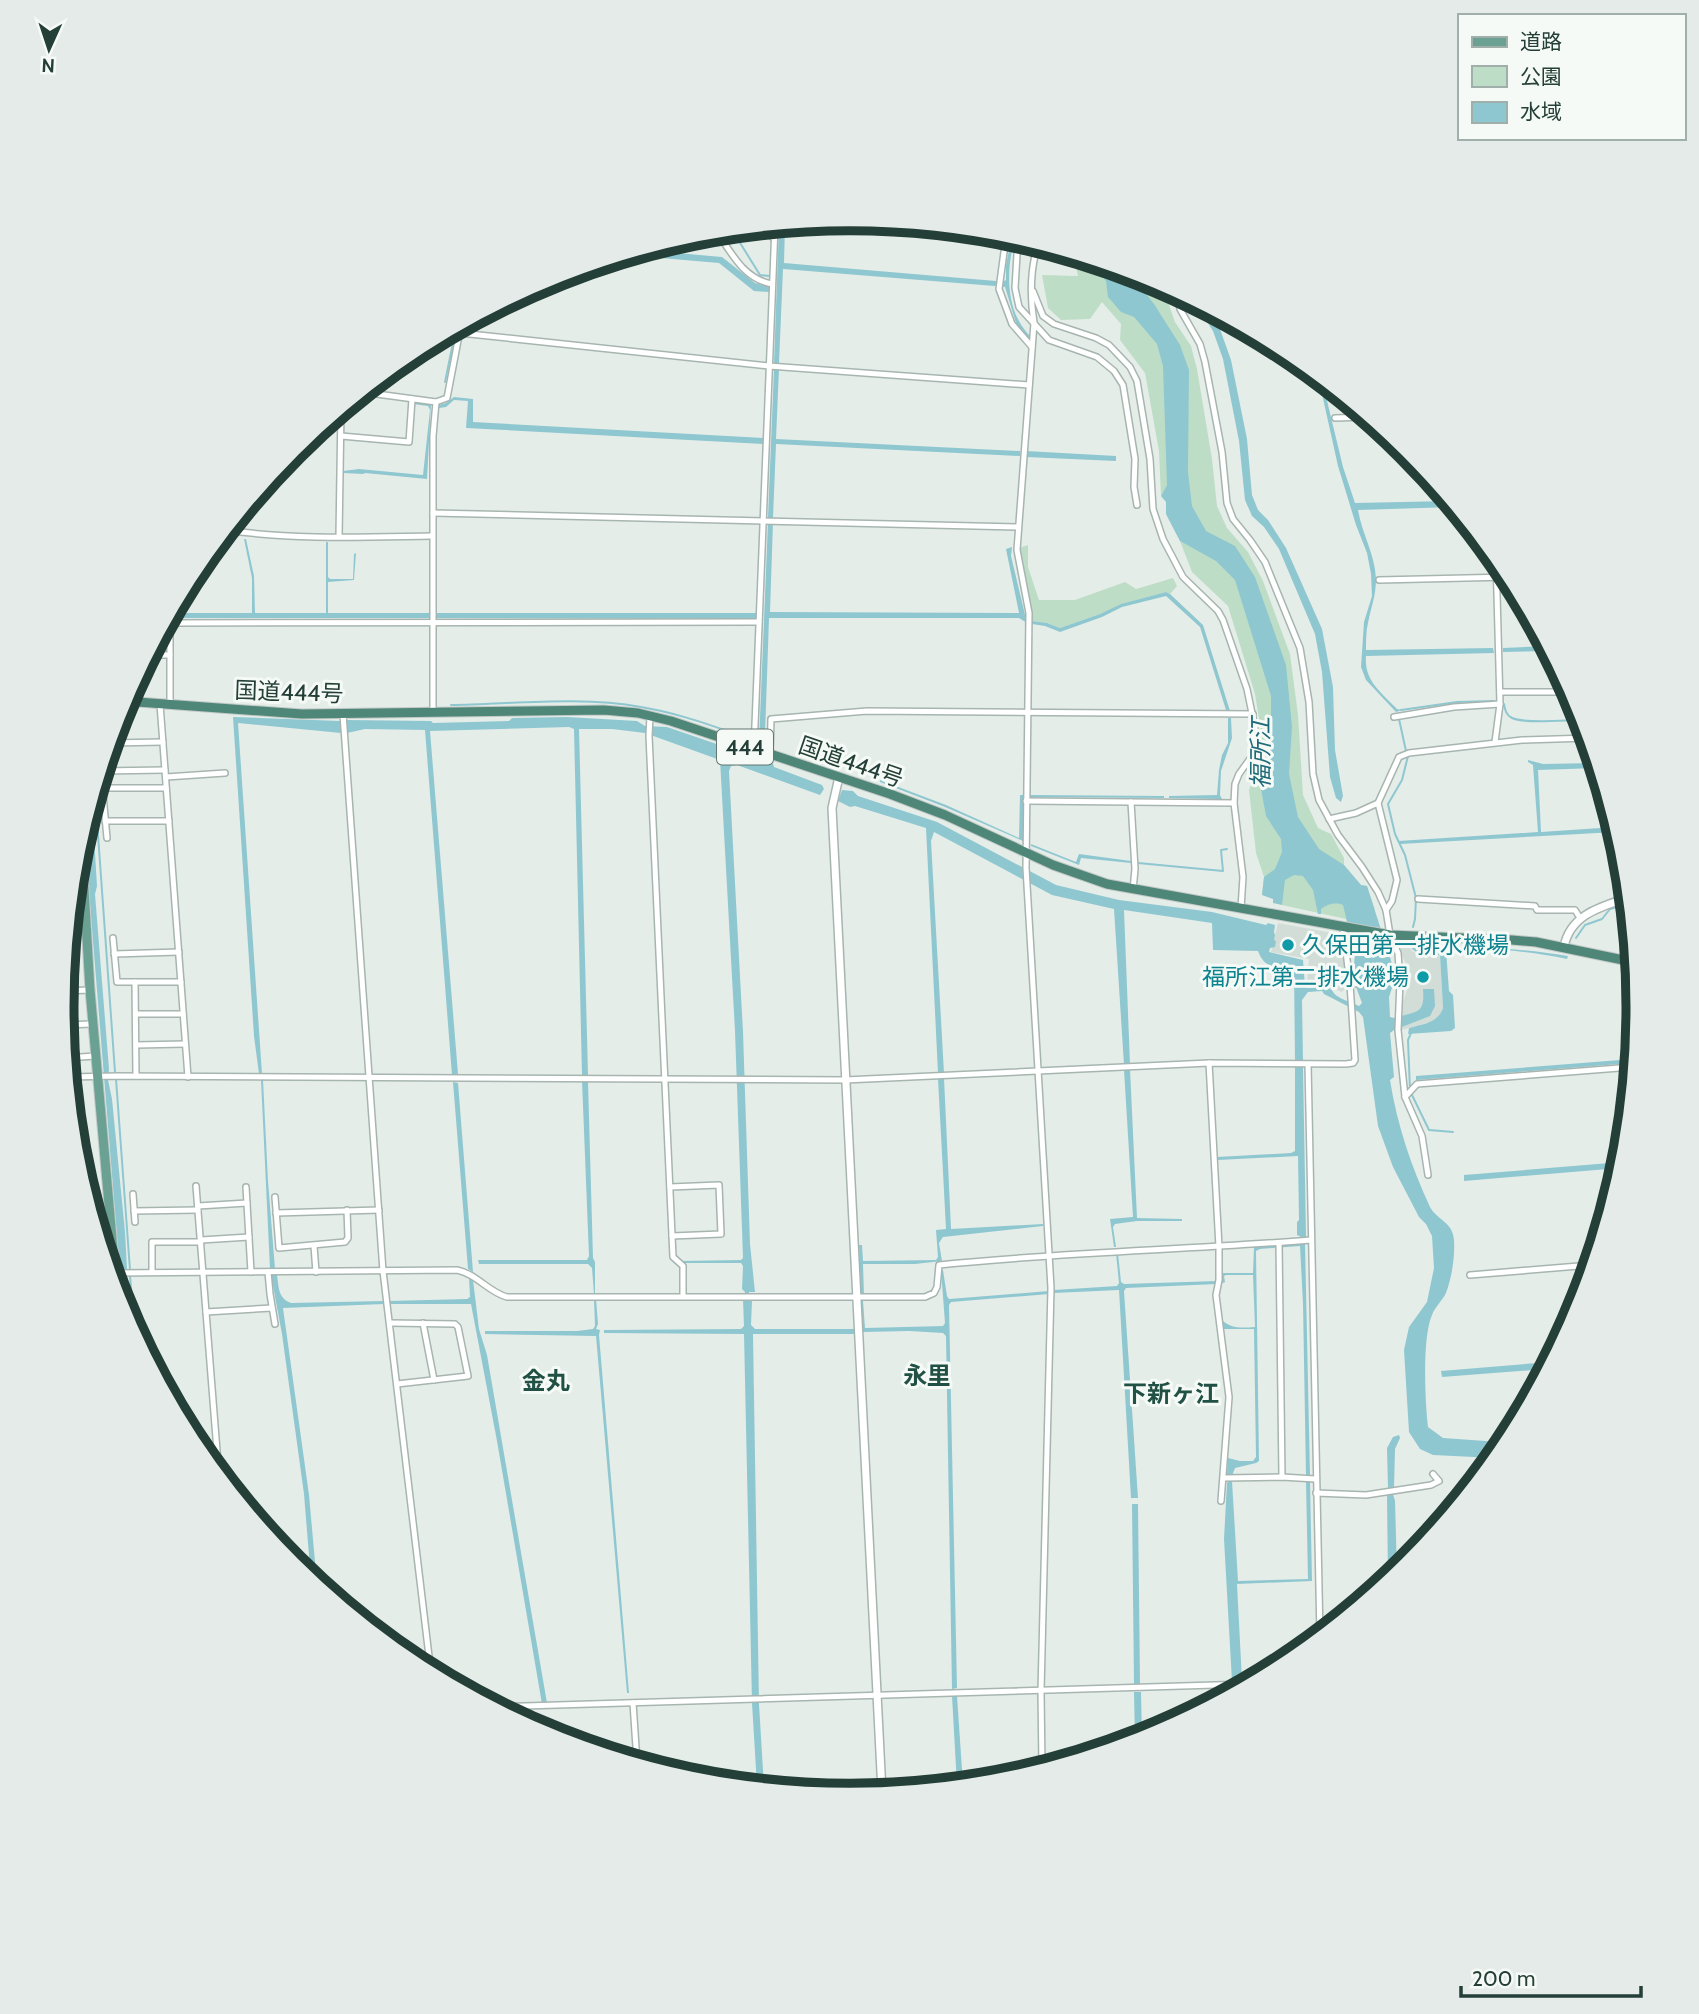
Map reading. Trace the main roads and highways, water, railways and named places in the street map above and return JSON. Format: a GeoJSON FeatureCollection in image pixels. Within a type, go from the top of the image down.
{"type":"FeatureCollection","features":[{"type":"Feature","properties":{"kind":"highway","name":"国道444号"},"geometry":{"type":"LineString","coordinates":[[137,702],[290,713],[344,722],[433,712],[604,710],[671,721],[839,777],[945,816],[1079,875],[1133,890],[1390,935],[1511,940],[1564,947],[1624,960]]}},
{"type":"Feature","properties":{"kind":"main road"},"geometry":{"type":"LineString","coordinates":[[84,882],[92,1024],[111,1226],[121,1271]]}},
{"type":"Feature","properties":{"kind":"water"},"geometry":{"type":"Polygon","coordinates":[[[785,234],[784,263],[996,281],[995,286],[783,269],[779,363],[774,363],[779,235],[785,234]]]}},
{"type":"Feature","properties":{"kind":"water"},"geometry":{"type":"Polygon","coordinates":[[[1010,248],[1012,249],[1009,276],[1012,301],[1015,314],[1029,335],[1029,340],[1016,323],[1005,287],[1001,286],[1006,280],[1010,248]]]}},
{"type":"Feature","properties":{"kind":"water"},"geometry":{"type":"Polygon","coordinates":[[[670,252],[722,257],[755,283],[769,287],[769,292],[754,291],[719,263],[649,257],[670,252]]]}},
{"type":"Feature","properties":{"kind":"water"},"geometry":{"type":"Polygon","coordinates":[[[1099,272],[1142,288],[1180,345],[1189,370],[1188,472],[1192,506],[1206,531],[1235,546],[1255,577],[1286,665],[1292,727],[1289,774],[1298,817],[1319,849],[1344,865],[1361,885],[1367,886],[1394,970],[1389,971],[1393,985],[1389,997],[1390,1017],[1418,1011],[1423,1004],[1423,989],[1434,989],[1435,1006],[1430,1016],[1390,1033],[1394,1077],[1390,1080],[1406,1145],[1417,1176],[1430,1207],[1451,1229],[1454,1240],[1450,1280],[1446,1293],[1432,1315],[1427,1339],[1425,1386],[1428,1427],[1443,1438],[1492,1441],[1481,1457],[1433,1455],[1420,1449],[1409,1432],[1404,1350],[1409,1327],[1427,1302],[1434,1268],[1432,1236],[1393,1167],[1378,1126],[1363,1017],[1359,1012],[1322,991],[1308,992],[1302,1000],[1303,1061],[1295,1061],[1294,970],[1268,964],[1258,951],[1213,950],[1212,923],[1124,910],[1130,1064],[1124,1065],[1114,909],[1052,895],[934,832],[931,841],[944,1073],[938,1073],[926,828],[855,806],[850,807],[838,801],[842,790],[853,791],[858,796],[937,822],[1056,885],[1119,900],[1212,912],[1275,925],[1275,947],[1270,948],[1269,952],[1303,960],[1305,986],[1322,986],[1321,973],[1328,973],[1336,995],[1359,1006],[1362,1003],[1356,987],[1357,975],[1353,974],[1355,954],[1343,905],[1329,905],[1318,914],[1313,890],[1303,876],[1294,875],[1285,880],[1282,905],[1273,903],[1273,899],[1262,895],[1264,877],[1275,869],[1282,852],[1281,839],[1266,816],[1261,789],[1266,775],[1266,754],[1271,737],[1271,696],[1235,580],[1216,561],[1180,541],[1166,514],[1166,502],[1161,496],[1167,485],[1163,366],[1157,344],[1134,317],[1121,312],[1108,297],[1106,281],[1099,272]]]}},
{"type":"Feature","properties":{"kind":"water"},"geometry":{"type":"Polygon","coordinates":[[[1204,317],[1216,323],[1220,329],[1231,360],[1247,439],[1252,495],[1258,510],[1268,520],[1286,548],[1322,629],[1333,687],[1335,750],[1343,796],[1341,802],[1336,798],[1330,777],[1322,672],[1315,634],[1279,549],[1264,527],[1252,516],[1245,500],[1239,441],[1223,359],[1213,331],[1204,317]]]}},
{"type":"Feature","properties":{"kind":"water"},"geometry":{"type":"Polygon","coordinates":[[[774,369],[779,369],[776,439],[1020,451],[1020,456],[776,444],[773,518],[768,518],[774,369]]]}},
{"type":"Feature","properties":{"kind":"water"},"geometry":{"type":"Polygon","coordinates":[[[1321,390],[1325,394],[1343,467],[1355,503],[1438,501],[1443,507],[1358,510],[1376,579],[1366,650],[1493,648],[1494,653],[1366,656],[1371,679],[1397,709],[1402,710],[1396,712],[1366,680],[1361,667],[1364,622],[1372,596],[1371,574],[1367,553],[1338,466],[1321,390]]]}},
{"type":"Feature","properties":{"kind":"water"},"geometry":{"type":"Polygon","coordinates":[[[454,397],[473,399],[473,422],[764,438],[763,444],[466,428],[468,401],[454,400],[446,407],[439,408],[439,405],[454,397]]]}},
{"type":"Feature","properties":{"kind":"water"},"geometry":{"type":"Polygon","coordinates":[[[413,404],[431,404],[427,479],[343,473],[359,469],[423,475],[430,410],[428,406],[413,404]]]}},
{"type":"Feature","properties":{"kind":"water"},"geometry":{"type":"Polygon","coordinates":[[[1026,451],[1116,456],[1116,461],[1026,457],[1026,451]]]}},
{"type":"Feature","properties":{"kind":"water"},"geometry":{"type":"Polygon","coordinates":[[[768,522],[773,522],[770,612],[1019,613],[1006,549],[1012,547],[1011,556],[1027,623],[1019,618],[769,618],[766,744],[759,742],[768,522]]]}},
{"type":"Feature","properties":{"kind":"water"},"geometry":{"type":"Polygon","coordinates":[[[244,539],[254,576],[255,613],[326,613],[328,542],[330,579],[353,579],[356,553],[354,580],[328,582],[328,613],[431,613],[431,618],[178,618],[181,613],[252,613],[252,578],[244,539]]]}},
{"type":"Feature","properties":{"kind":"water"},"geometry":{"type":"Polygon","coordinates":[[[1166,592],[1203,625],[1230,711],[1226,710],[1200,627],[1166,596],[1122,607],[1060,632],[1032,624],[1032,621],[1047,623],[1060,628],[1121,604],[1166,592]]]}},
{"type":"Feature","properties":{"kind":"water"},"geometry":{"type":"Polygon","coordinates":[[[436,613],[756,613],[756,619],[436,618],[436,613]]]}},
{"type":"Feature","properties":{"kind":"water"},"geometry":{"type":"Polygon","coordinates":[[[1536,646],[1538,651],[1503,652],[1503,648],[1536,646]]]}},
{"type":"Feature","properties":{"kind":"water"},"geometry":{"type":"Polygon","coordinates":[[[233,717],[340,721],[341,725],[346,725],[346,720],[433,723],[567,717],[637,721],[645,726],[667,727],[734,750],[738,754],[773,764],[774,767],[822,785],[824,789],[820,795],[737,765],[731,766],[729,771],[743,1032],[750,1244],[755,1292],[749,1292],[749,1300],[752,1301],[751,1325],[755,1329],[854,1329],[854,1334],[753,1334],[759,1704],[763,1778],[756,1777],[752,1703],[744,1334],[604,1333],[604,1330],[741,1329],[744,1326],[745,1292],[742,1289],[741,1263],[680,1261],[743,1258],[735,1031],[720,760],[645,733],[579,729],[588,1075],[582,1075],[574,729],[430,731],[458,1074],[452,1075],[425,730],[365,729],[347,733],[341,728],[341,733],[238,723],[262,1074],[259,1074],[254,1036],[233,717]]]}},
{"type":"Feature","properties":{"kind":"water"},"geometry":{"type":"Polygon","coordinates":[[[1228,718],[1231,718],[1232,738],[1221,771],[1220,795],[1223,801],[1169,798],[1217,795],[1222,755],[1228,743],[1228,718]]]}},
{"type":"Feature","properties":{"kind":"water"},"geometry":{"type":"Polygon","coordinates":[[[1528,762],[1586,763],[1587,768],[1538,770],[1541,832],[1604,828],[1605,833],[1400,844],[1398,841],[1538,832],[1533,765],[1528,762]]]}},
{"type":"Feature","properties":{"kind":"water"},"geometry":{"type":"Polygon","coordinates":[[[880,782],[946,805],[1019,838],[1020,795],[1024,795],[1023,841],[880,782]]]}},
{"type":"Feature","properties":{"kind":"water"},"geometry":{"type":"Polygon","coordinates":[[[1164,796],[1164,798],[1029,797],[1164,796]]]}},
{"type":"Feature","properties":{"kind":"water"},"geometry":{"type":"Polygon","coordinates":[[[94,832],[97,886],[95,894],[108,1080],[125,1232],[128,1291],[119,1261],[88,859],[94,832]]]}},
{"type":"Feature","properties":{"kind":"water"},"geometry":{"type":"Polygon","coordinates":[[[1031,844],[1076,862],[1079,854],[1131,863],[1081,858],[1079,865],[1031,844]]]}},
{"type":"Feature","properties":{"kind":"water"},"geometry":{"type":"Polygon","coordinates":[[[1409,945],[1418,948],[1511,949],[1568,956],[1567,959],[1507,950],[1446,950],[1455,1028],[1451,1031],[1408,1034],[1409,1028],[1434,1020],[1443,1008],[1440,955],[1419,953],[1409,945]]]}},
{"type":"Feature","properties":{"kind":"water"},"geometry":{"type":"Polygon","coordinates":[[[1624,1060],[1623,1064],[1416,1080],[1416,1076],[1624,1060]]]}},
{"type":"Feature","properties":{"kind":"water"},"geometry":{"type":"Polygon","coordinates":[[[1295,1067],[1303,1067],[1305,1239],[1297,1235],[1298,1156],[1218,1160],[1217,1157],[1295,1151],[1295,1067]]]}},
{"type":"Feature","properties":{"kind":"water"},"geometry":{"type":"Polygon","coordinates":[[[1130,1069],[1137,1218],[1182,1221],[1115,1224],[1114,1247],[1110,1219],[1133,1217],[1124,1070],[1130,1069]]]}},
{"type":"Feature","properties":{"kind":"water"},"geometry":{"type":"Polygon","coordinates":[[[944,1078],[951,1229],[1043,1226],[943,1237],[939,1243],[942,1261],[863,1264],[864,1296],[861,1296],[859,1245],[862,1245],[863,1261],[936,1260],[938,1257],[936,1230],[946,1229],[938,1079],[944,1078]]]}},
{"type":"Feature","properties":{"kind":"water"},"geometry":{"type":"Polygon","coordinates":[[[263,1080],[275,1269],[270,1269],[263,1080]]]}},
{"type":"Feature","properties":{"kind":"water"},"geometry":{"type":"Polygon","coordinates":[[[582,1081],[588,1082],[595,1294],[592,1268],[588,1264],[479,1264],[478,1260],[587,1260],[589,1256],[582,1081]]]}},
{"type":"Feature","properties":{"kind":"water"},"geometry":{"type":"Polygon","coordinates":[[[453,1082],[458,1083],[473,1272],[468,1269],[453,1082]]]}},
{"type":"Feature","properties":{"kind":"water"},"geometry":{"type":"Polygon","coordinates":[[[1610,1163],[1608,1169],[1464,1181],[1464,1175],[1610,1163]]]}},
{"type":"Feature","properties":{"kind":"water"},"geometry":{"type":"Polygon","coordinates":[[[1305,1243],[1310,1476],[1306,1475],[1300,1246],[1256,1251],[1259,1461],[1235,1468],[1232,1476],[1229,1476],[1228,1458],[1253,1461],[1256,1457],[1254,1329],[1222,1329],[1220,1319],[1236,1327],[1255,1327],[1253,1275],[1226,1275],[1225,1282],[1221,1284],[1221,1251],[1223,1273],[1253,1273],[1254,1247],[1305,1243]]]}},
{"type":"Feature","properties":{"kind":"water"},"geometry":{"type":"Polygon","coordinates":[[[1116,1253],[1121,1282],[1124,1284],[1217,1281],[1217,1284],[1126,1288],[1124,1291],[1138,1498],[1131,1498],[1119,1290],[1054,1293],[1054,1290],[1117,1286],[1116,1253]]]}},
{"type":"Feature","properties":{"kind":"water"},"geometry":{"type":"Polygon","coordinates":[[[941,1270],[949,1299],[1049,1291],[1049,1294],[951,1302],[949,1305],[957,1688],[952,1689],[946,1336],[943,1333],[909,1331],[863,1332],[861,1301],[865,1328],[943,1326],[945,1323],[941,1270]]]}},
{"type":"Feature","properties":{"kind":"water"},"geometry":{"type":"Polygon","coordinates":[[[271,1275],[277,1275],[281,1295],[291,1303],[384,1301],[384,1304],[283,1308],[309,1495],[316,1570],[310,1564],[304,1494],[271,1275]]]}},
{"type":"Feature","properties":{"kind":"water"},"geometry":{"type":"Polygon","coordinates":[[[469,1278],[473,1280],[479,1329],[487,1355],[547,1703],[542,1704],[471,1304],[389,1304],[389,1301],[467,1299],[470,1297],[469,1278]]]}},
{"type":"Feature","properties":{"kind":"water"},"geometry":{"type":"Polygon","coordinates":[[[596,1299],[596,1329],[600,1330],[629,1693],[596,1336],[485,1334],[485,1331],[593,1329],[596,1299]]]}},
{"type":"Feature","properties":{"kind":"water"},"geometry":{"type":"Polygon","coordinates":[[[1538,1363],[1535,1370],[1442,1377],[1441,1371],[1538,1363]]]}},
{"type":"Feature","properties":{"kind":"water"},"geometry":{"type":"Polygon","coordinates":[[[1399,1435],[1395,1449],[1394,1488],[1388,1488],[1387,1448],[1393,1437],[1399,1435]]]}},
{"type":"Feature","properties":{"kind":"water"},"geometry":{"type":"Polygon","coordinates":[[[1232,1481],[1238,1581],[1308,1579],[1306,1481],[1310,1482],[1312,1581],[1237,1584],[1242,1676],[1232,1682],[1224,1539],[1227,1483],[1232,1481]]]}},
{"type":"Feature","properties":{"kind":"water"},"geometry":{"type":"Polygon","coordinates":[[[1387,1494],[1393,1494],[1397,1557],[1388,1565],[1387,1494]]]}},
{"type":"Feature","properties":{"kind":"water"},"geometry":{"type":"Polygon","coordinates":[[[1132,1504],[1138,1504],[1140,1684],[1134,1684],[1132,1504]]]}},
{"type":"Feature","properties":{"kind":"water"},"geometry":{"type":"Polygon","coordinates":[[[1134,1692],[1141,1692],[1142,1726],[1135,1728],[1134,1692]]]}},
{"type":"Feature","properties":{"kind":"water"},"geometry":{"type":"Polygon","coordinates":[[[952,1696],[957,1696],[962,1774],[956,1775],[952,1696]]]}},
{"type":"Feature","properties":{"kind":"waterway"},"geometry":{"type":"LineString","coordinates":[[738,240],[760,275],[770,276]]}},
{"type":"Feature","properties":{"kind":"waterway"},"geometry":{"type":"LineString","coordinates":[[445,382],[454,340]]}},
{"type":"Feature","properties":{"kind":"waterway"},"geometry":{"type":"LineString","coordinates":[[451,705],[571,701],[618,704],[669,713],[751,739]]}},
{"type":"Feature","properties":{"kind":"waterway"},"geometry":{"type":"LineString","coordinates":[[1401,710],[1457,702],[1494,701]]}},
{"type":"Feature","properties":{"kind":"waterway"},"geometry":{"type":"LineString","coordinates":[[1504,704],[1508,715],[1518,720],[1570,720]]}},
{"type":"Feature","properties":{"kind":"waterway"},"geometry":{"type":"LineString","coordinates":[[1399,719],[1406,751]]}},
{"type":"Feature","properties":{"kind":"waterway"},"geometry":{"type":"LineString","coordinates":[[1408,756],[1402,780],[1388,804],[1416,898],[1413,927]]}},
{"type":"Feature","properties":{"kind":"waterway"},"geometry":{"type":"LineString","coordinates":[[97,819],[115,1072]]}},
{"type":"Feature","properties":{"kind":"waterway"},"geometry":{"type":"LineString","coordinates":[[1138,863],[1223,871],[1221,850],[1227,849]]}},
{"type":"Feature","properties":{"kind":"waterway"},"geometry":{"type":"LineString","coordinates":[[1576,938],[1585,925],[1602,919],[1610,909],[1619,906]]}},
{"type":"Feature","properties":{"kind":"waterway"},"geometry":{"type":"LineString","coordinates":[[1410,1090],[1408,1040],[1411,1033]]}},
{"type":"Feature","properties":{"kind":"waterway"},"geometry":{"type":"LineString","coordinates":[[116,1079],[130,1270]]}},
{"type":"Feature","properties":{"kind":"waterway"},"geometry":{"type":"LineString","coordinates":[[1412,1095],[1429,1130],[1453,1132]]}},
{"type":"Feature","properties":{"kind":"waterway"},"geometry":{"type":"LineString","coordinates":[[130,1276],[132,1302]]}},
{"type":"Feature","properties":{"kind":"place","name":"久保田第一排水機場"},"geometry":{"type":"Point","coordinates":[1288,945]}},
{"type":"Feature","properties":{"kind":"place","name":"福所江第二排水機場"},"geometry":{"type":"Point","coordinates":[1423,977]}},
{"type":"Feature","properties":{"kind":"district","name":"永里"},"geometry":{"type":"Point","coordinates":[927,1375]}},
{"type":"Feature","properties":{"kind":"district","name":"金丸"},"geometry":{"type":"Point","coordinates":[546,1380]}},
{"type":"Feature","properties":{"kind":"district","name":"下新ヶ江"},"geometry":{"type":"Point","coordinates":[1171,1393]}},
{"type":"Feature","properties":{"kind":"water label","name":"福所江"},"geometry":{"type":"Point","coordinates":[1260,753]}}]}
